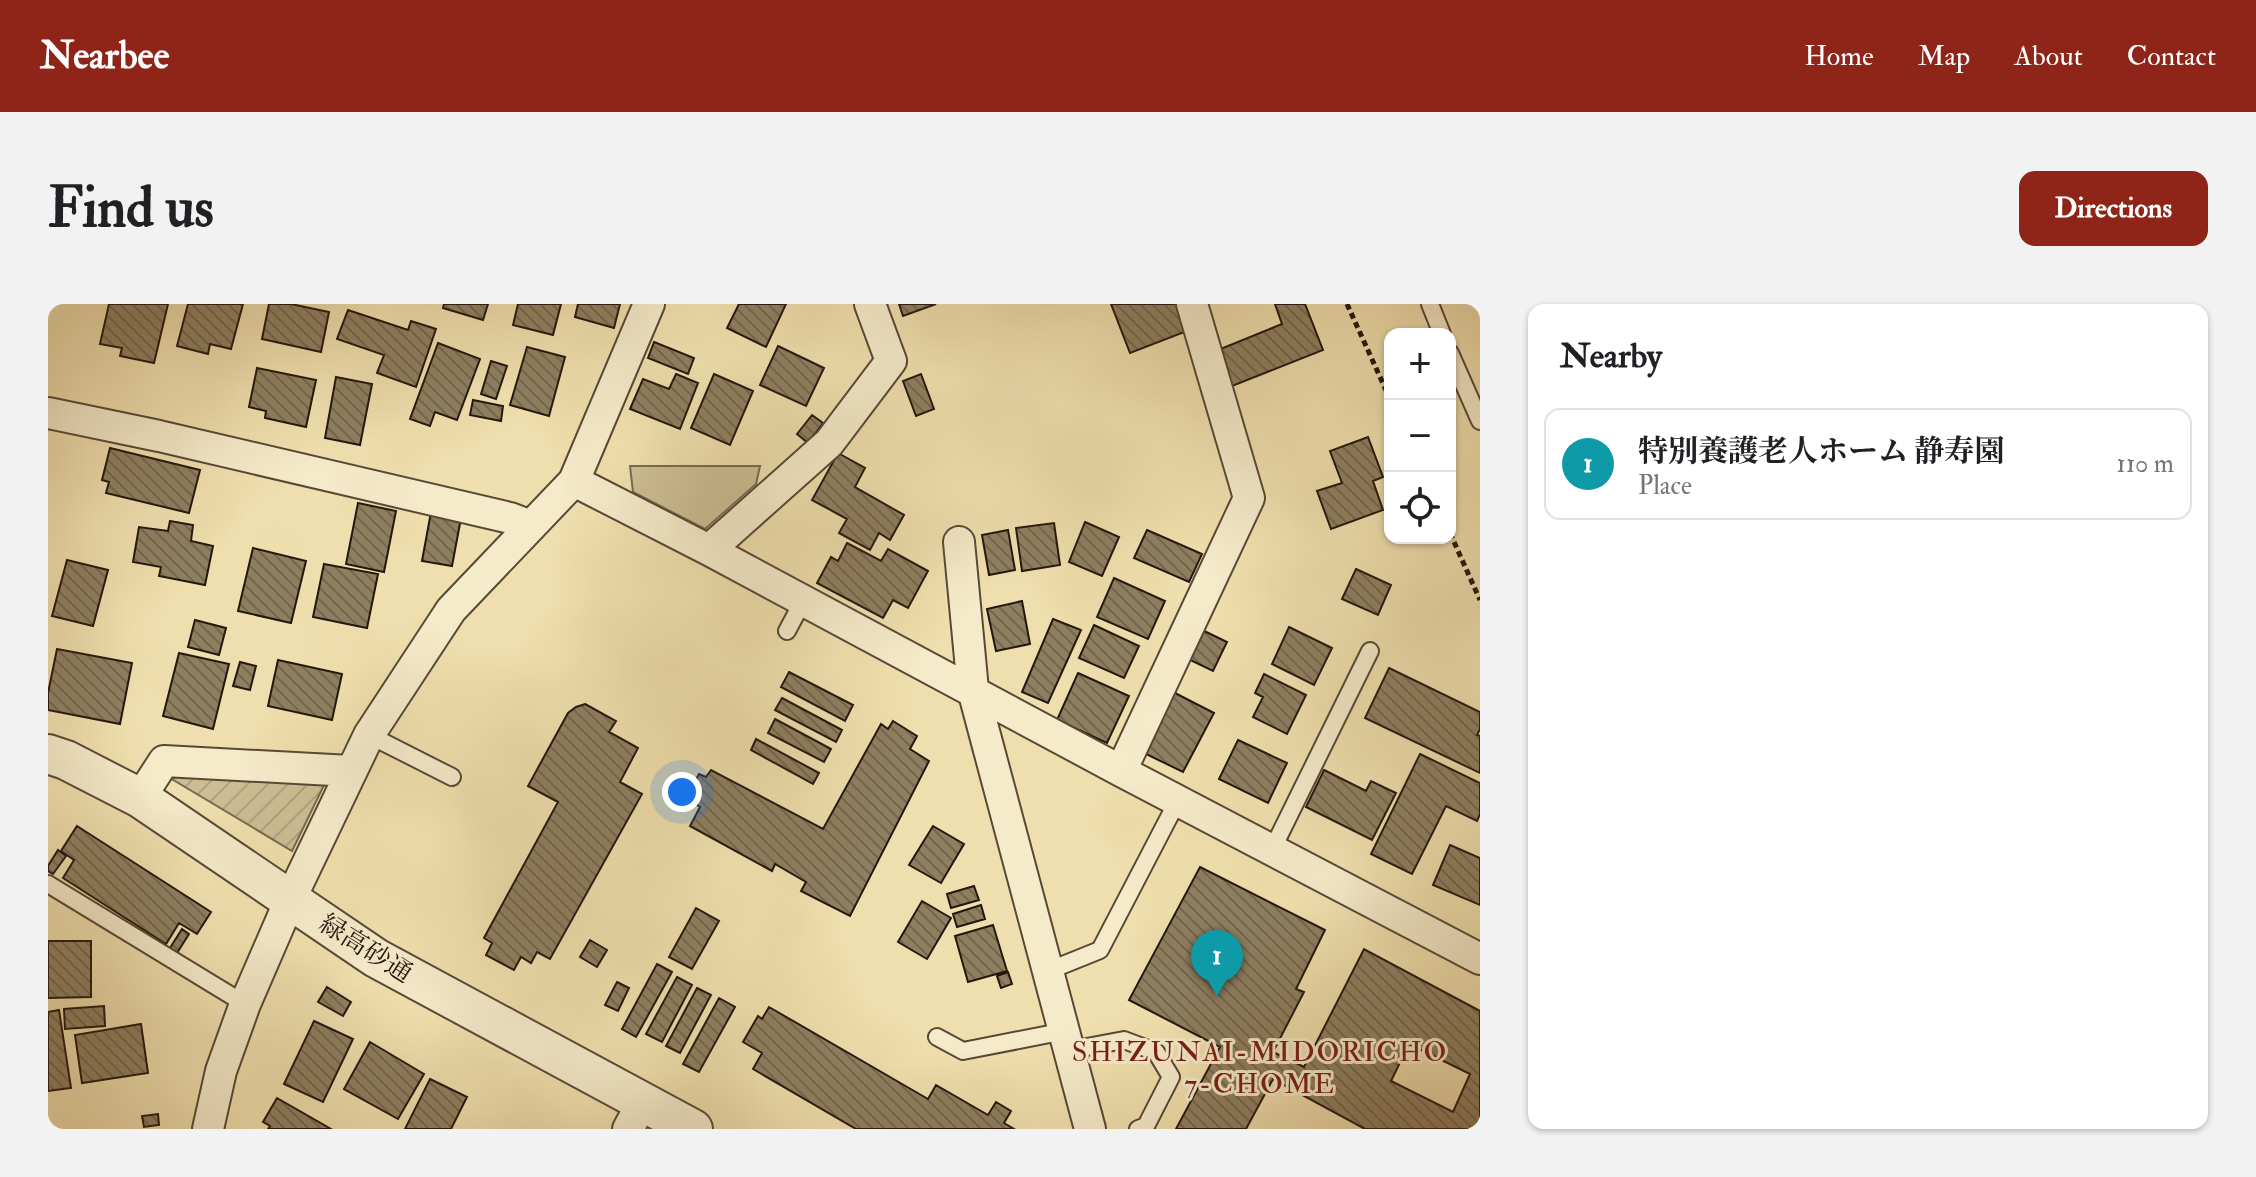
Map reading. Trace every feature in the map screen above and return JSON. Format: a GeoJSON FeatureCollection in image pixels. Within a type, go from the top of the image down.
{"type":"FeatureCollection","features":[{"type":"Feature","properties":{"kind":"street"},"geometry":{"type":"LineString","coordinates":[[208,1129],[221,1071],[245,1004],[290,900],[369,735],[451,610],[574,481],[649,304]]}},
{"type":"Feature","properties":{"kind":"street"},"geometry":{"type":"LineString","coordinates":[[709,550],[829,443],[891,361],[870,304]]}},
{"type":"Feature","properties":{"kind":"street"},"geometry":{"type":"LineString","coordinates":[[1121,771],[1249,498],[1192,304]]}},
{"type":"Feature","properties":{"kind":"street"},"geometry":{"type":"LineString","coordinates":[[48,413],[510,518],[531,526]]}},
{"type":"Feature","properties":{"kind":"street"},"geometry":{"type":"LineString","coordinates":[[574,481],[1480,959]]}},
{"type":"Feature","properties":{"kind":"street"},"geometry":{"type":"LineString","coordinates":[[959,542],[973,690],[1090,1129]]}},
{"type":"Feature","properties":{"kind":"street","name":"緑高砂通"},"geometry":{"type":"LineString","coordinates":[[57,761],[140,798],[376,958],[635,1116],[693,1129]]}},
{"type":"Feature","properties":{"kind":"street"},"geometry":{"type":"LineString","coordinates":[[140,798],[164,761],[351,771]]}},
{"type":"Feature","properties":{"kind":"lane"},"geometry":{"type":"LineString","coordinates":[[1430,304],[1440,328]]}},
{"type":"Feature","properties":{"kind":"lane"},"geometry":{"type":"LineString","coordinates":[[1456,367],[1480,421]]}},
{"type":"Feature","properties":{"kind":"lane"},"geometry":{"type":"LineString","coordinates":[[787,631],[803,601]]}},
{"type":"Feature","properties":{"kind":"lane"},"geometry":{"type":"LineString","coordinates":[[1272,850],[1370,651]]}},
{"type":"Feature","properties":{"kind":"lane"},"geometry":{"type":"LineString","coordinates":[[369,735],[452,777]]}},
{"type":"Feature","properties":{"kind":"lane"},"geometry":{"type":"LineString","coordinates":[[1048,971],[1100,950],[1178,800]]}},
{"type":"Feature","properties":{"kind":"lane"},"geometry":{"type":"LineString","coordinates":[[48,884],[245,1004]]}},
{"type":"Feature","properties":{"kind":"lane"},"geometry":{"type":"LineString","coordinates":[[937,1037],[963,1051],[1068,1041],[1124,1040],[1156,1052],[1171,1077],[1146,1126],[1138,1129]]}},
{"type":"Feature","properties":{"kind":"path"},"geometry":{"type":"LineString","coordinates":[[1347,304],[1384,386]]}},
{"type":"Feature","properties":{"kind":"path"},"geometry":{"type":"LineString","coordinates":[[1455,544],[1480,600]]}},
{"type":"Feature","properties":{"kind":"shaded area"},"geometry":{"type":"Polygon","coordinates":[[[630,466],[760,466],[756,484],[705,529],[633,492],[630,466]]]}},
{"type":"Feature","properties":{"kind":"shaded area"},"geometry":{"type":"Polygon","coordinates":[[[171,767],[324,785],[292,851],[165,775],[171,767]]]}},
{"type":"Feature","properties":{"kind":"building"},"geometry":{"type":"Polygon","coordinates":[[[109,304],[168,304],[154,363],[120,356],[122,348],[100,344],[109,304]]]}},
{"type":"Feature","properties":{"kind":"building"},"geometry":{"type":"Polygon","coordinates":[[[188,304],[243,304],[231,349],[210,344],[208,354],[177,346],[188,304]]]}},
{"type":"Feature","properties":{"kind":"building"},"geometry":{"type":"Polygon","coordinates":[[[269,304],[291,304],[329,312],[321,352],[262,339],[269,304]]]}},
{"type":"Feature","properties":{"kind":"building"},"geometry":{"type":"Polygon","coordinates":[[[444,304],[488,304],[483,320],[443,308],[444,304]]]}},
{"type":"Feature","properties":{"kind":"building"},"geometry":{"type":"Polygon","coordinates":[[[518,304],[561,304],[553,335],[513,325],[518,304]]]}},
{"type":"Feature","properties":{"kind":"building"},"geometry":{"type":"Polygon","coordinates":[[[578,304],[620,304],[614,328],[575,317],[578,304]]]}},
{"type":"Feature","properties":{"kind":"building"},"geometry":{"type":"Polygon","coordinates":[[[739,304],[786,304],[766,347],[727,328],[739,304]]]}},
{"type":"Feature","properties":{"kind":"building"},"geometry":{"type":"Polygon","coordinates":[[[899,304],[936,304],[903,316],[899,304]]]}},
{"type":"Feature","properties":{"kind":"building"},"geometry":{"type":"Polygon","coordinates":[[[1111,304],[1176,304],[1187,331],[1130,353],[1111,304]]]}},
{"type":"Feature","properties":{"kind":"building"},"geometry":{"type":"Polygon","coordinates":[[[1275,304],[1305,304],[1323,350],[1227,388],[1213,352],[1282,324],[1275,304]]]}},
{"type":"Feature","properties":{"kind":"building"},"geometry":{"type":"Polygon","coordinates":[[[348,310],[408,330],[411,321],[436,329],[416,387],[377,373],[384,355],[337,339],[348,310]]]}},
{"type":"Feature","properties":{"kind":"building"},"geometry":{"type":"Polygon","coordinates":[[[654,342],[694,358],[688,374],[648,358],[654,342]]]}},
{"type":"Feature","properties":{"kind":"building"},"geometry":{"type":"Polygon","coordinates":[[[438,343],[480,359],[457,420],[435,412],[430,426],[410,419],[438,343]]]}},
{"type":"Feature","properties":{"kind":"building"},"geometry":{"type":"Polygon","coordinates":[[[778,346],[824,368],[806,406],[760,385],[778,346]]]}},
{"type":"Feature","properties":{"kind":"building"},"geometry":{"type":"Polygon","coordinates":[[[527,347],[565,357],[549,416],[510,405],[527,347]]]}},
{"type":"Feature","properties":{"kind":"building"},"geometry":{"type":"Polygon","coordinates":[[[491,361],[507,366],[496,399],[481,394],[491,361]]]}},
{"type":"Feature","properties":{"kind":"building"},"geometry":{"type":"Polygon","coordinates":[[[257,368],[316,380],[306,427],[265,418],[266,411],[249,407],[257,368]]]}},
{"type":"Feature","properties":{"kind":"building"},"geometry":{"type":"Polygon","coordinates":[[[676,374],[698,383],[680,429],[630,409],[643,379],[669,389],[676,374]]]}},
{"type":"Feature","properties":{"kind":"building"},"geometry":{"type":"Polygon","coordinates":[[[714,374],[753,391],[730,445],[691,428],[714,374]]]}},
{"type":"Feature","properties":{"kind":"building"},"geometry":{"type":"Polygon","coordinates":[[[921,374],[934,409],[916,416],[903,381],[921,374]]]}},
{"type":"Feature","properties":{"kind":"building"},"geometry":{"type":"Polygon","coordinates":[[[336,377],[372,384],[360,445],[325,438],[336,377]]]}},
{"type":"Feature","properties":{"kind":"building"},"geometry":{"type":"Polygon","coordinates":[[[473,400],[503,406],[501,421],[470,415],[473,400]]]}},
{"type":"Feature","properties":{"kind":"building"},"geometry":{"type":"Polygon","coordinates":[[[812,415],[823,423],[808,443],[797,434],[812,415]]]}},
{"type":"Feature","properties":{"kind":"building"},"geometry":{"type":"Polygon","coordinates":[[[1368,437],[1383,477],[1373,481],[1383,510],[1331,529],[1317,491],[1342,483],[1330,451],[1368,437]]]}},
{"type":"Feature","properties":{"kind":"building"},"geometry":{"type":"Polygon","coordinates":[[[110,448],[200,470],[189,513],[106,493],[109,482],[102,480],[110,448]]]}},
{"type":"Feature","properties":{"kind":"building"},"geometry":{"type":"Polygon","coordinates":[[[838,453],[865,468],[855,487],[904,515],[890,540],[879,533],[870,550],[839,533],[847,519],[812,500],[838,453]]]}},
{"type":"Feature","properties":{"kind":"building"},"geometry":{"type":"Polygon","coordinates":[[[358,503],[396,511],[384,572],[346,564],[358,503]]]}},
{"type":"Feature","properties":{"kind":"building"},"geometry":{"type":"Polygon","coordinates":[[[431,512],[461,518],[452,566],[422,561],[431,512]]]}},
{"type":"Feature","properties":{"kind":"building"},"geometry":{"type":"Polygon","coordinates":[[[170,521],[193,525],[191,541],[213,546],[205,585],[159,576],[161,567],[133,562],[139,527],[168,531],[170,521]]]}},
{"type":"Feature","properties":{"kind":"building"},"geometry":{"type":"Polygon","coordinates":[[[1085,522],[1119,537],[1102,576],[1069,562],[1085,522]]]}},
{"type":"Feature","properties":{"kind":"building"},"geometry":{"type":"Polygon","coordinates":[[[1054,523],[1060,565],[1022,571],[1016,528],[1054,523]]]}},
{"type":"Feature","properties":{"kind":"building"},"geometry":{"type":"Polygon","coordinates":[[[1008,530],[1015,570],[989,575],[982,535],[1008,530]]]}},
{"type":"Feature","properties":{"kind":"building"},"geometry":{"type":"Polygon","coordinates":[[[1147,530],[1202,554],[1189,582],[1134,558],[1147,530]]]}},
{"type":"Feature","properties":{"kind":"building"},"geometry":{"type":"Polygon","coordinates":[[[847,543],[881,561],[888,549],[928,571],[908,608],[893,600],[883,618],[817,583],[831,557],[838,561],[847,543]]]}},
{"type":"Feature","properties":{"kind":"building"},"geometry":{"type":"Polygon","coordinates":[[[253,548],[306,561],[291,623],[238,611],[253,548]]]}},
{"type":"Feature","properties":{"kind":"building"},"geometry":{"type":"Polygon","coordinates":[[[67,560],[108,570],[93,626],[52,616],[67,560]]]}},
{"type":"Feature","properties":{"kind":"building"},"geometry":{"type":"Polygon","coordinates":[[[324,564],[378,574],[367,628],[313,617],[324,564]]]}},
{"type":"Feature","properties":{"kind":"building"},"geometry":{"type":"Polygon","coordinates":[[[1356,569],[1391,585],[1378,615],[1342,599],[1356,569]]]}},
{"type":"Feature","properties":{"kind":"building"},"geometry":{"type":"Polygon","coordinates":[[[1114,578],[1165,601],[1148,639],[1097,617],[1114,578]]]}},
{"type":"Feature","properties":{"kind":"building"},"geometry":{"type":"Polygon","coordinates":[[[1022,601],[1030,644],[996,651],[987,609],[1022,601]]]}},
{"type":"Feature","properties":{"kind":"building"},"geometry":{"type":"Polygon","coordinates":[[[1053,619],[1081,630],[1048,703],[1022,692],[1053,619]]]}},
{"type":"Feature","properties":{"kind":"building"},"geometry":{"type":"Polygon","coordinates":[[[195,620],[226,628],[219,655],[188,647],[195,620]]]}},
{"type":"Feature","properties":{"kind":"building"},"geometry":{"type":"Polygon","coordinates":[[[1094,625],[1139,646],[1124,678],[1079,658],[1094,625]]]}},
{"type":"Feature","properties":{"kind":"building"},"geometry":{"type":"Polygon","coordinates":[[[1289,627],[1332,648],[1314,685],[1272,664],[1289,627]]]}},
{"type":"Feature","properties":{"kind":"building"},"geometry":{"type":"Polygon","coordinates":[[[1198,628],[1227,642],[1213,671],[1184,657],[1198,628]]]}},
{"type":"Feature","properties":{"kind":"building"},"geometry":{"type":"Polygon","coordinates":[[[57,649],[132,663],[120,724],[48,710],[48,693],[57,649]]]}},
{"type":"Feature","properties":{"kind":"building"},"geometry":{"type":"Polygon","coordinates":[[[179,653],[229,664],[213,729],[163,716],[179,653]]]}},
{"type":"Feature","properties":{"kind":"building"},"geometry":{"type":"Polygon","coordinates":[[[278,660],[342,674],[332,720],[268,706],[278,660]]]}},
{"type":"Feature","properties":{"kind":"building"},"geometry":{"type":"Polygon","coordinates":[[[240,662],[256,666],[250,690],[233,686],[240,662]]]}},
{"type":"Feature","properties":{"kind":"building"},"geometry":{"type":"Polygon","coordinates":[[[1389,668],[1480,712],[1477,735],[1480,736],[1480,773],[1365,718],[1389,668]]]}},
{"type":"Feature","properties":{"kind":"building"},"geometry":{"type":"Polygon","coordinates":[[[789,672],[853,705],[845,721],[781,687],[789,672]]]}},
{"type":"Feature","properties":{"kind":"building"},"geometry":{"type":"Polygon","coordinates":[[[1078,673],[1129,696],[1107,743],[1057,720],[1078,673]]]}},
{"type":"Feature","properties":{"kind":"building"},"geometry":{"type":"Polygon","coordinates":[[[1264,674],[1306,695],[1287,734],[1253,717],[1263,697],[1255,693],[1264,674]]]}},
{"type":"Feature","properties":{"kind":"building"},"geometry":{"type":"Polygon","coordinates":[[[1173,692],[1214,713],[1183,772],[1142,752],[1173,692]]]}},
{"type":"Feature","properties":{"kind":"building"},"geometry":{"type":"Polygon","coordinates":[[[782,698],[842,730],[836,742],[775,710],[782,698]]]}},
{"type":"Feature","properties":{"kind":"building"},"geometry":{"type":"Polygon","coordinates":[[[585,704],[616,721],[609,732],[638,748],[620,782],[642,794],[550,959],[537,952],[531,963],[521,957],[514,970],[486,955],[492,943],[484,938],[558,802],[528,786],[568,713],[585,704]]]}},
{"type":"Feature","properties":{"kind":"building"},"geometry":{"type":"Polygon","coordinates":[[[775,719],[831,749],[824,762],[768,733],[775,719]]]}},
{"type":"Feature","properties":{"kind":"building"},"geometry":{"type":"Polygon","coordinates":[[[893,721],[917,736],[910,749],[929,761],[850,916],[801,891],[806,882],[775,864],[772,871],[690,826],[700,807],[686,798],[699,774],[706,777],[711,770],[823,829],[881,724],[888,729],[893,721]]]}},
{"type":"Feature","properties":{"kind":"building"},"geometry":{"type":"Polygon","coordinates":[[[756,739],[819,773],[813,784],[751,750],[756,739]]]}},
{"type":"Feature","properties":{"kind":"building"},"geometry":{"type":"Polygon","coordinates":[[[1238,740],[1287,763],[1268,803],[1219,779],[1238,740]]]}},
{"type":"Feature","properties":{"kind":"building"},"geometry":{"type":"Polygon","coordinates":[[[1420,754],[1480,783],[1480,814],[1477,821],[1446,806],[1412,874],[1371,854],[1420,754]]]}},
{"type":"Feature","properties":{"kind":"building"},"geometry":{"type":"Polygon","coordinates":[[[1324,770],[1366,791],[1371,781],[1396,793],[1372,840],[1306,807],[1324,770]]]}},
{"type":"Feature","properties":{"kind":"building"},"geometry":{"type":"Polygon","coordinates":[[[77,826],[211,912],[197,934],[179,923],[166,944],[63,878],[74,860],[61,851],[77,826]]]}},
{"type":"Feature","properties":{"kind":"building"},"geometry":{"type":"Polygon","coordinates":[[[933,826],[964,844],[941,883],[909,865],[933,826]]]}},
{"type":"Feature","properties":{"kind":"building"},"geometry":{"type":"Polygon","coordinates":[[[1450,845],[1480,858],[1480,905],[1433,885],[1450,845]]]}},
{"type":"Feature","properties":{"kind":"building"},"geometry":{"type":"Polygon","coordinates":[[[58,850],[66,856],[53,874],[48,871],[48,866],[58,850]]]}},
{"type":"Feature","properties":{"kind":"building"},"geometry":{"type":"Polygon","coordinates":[[[1200,867],[1325,930],[1296,989],[1304,992],[1273,1052],[1304,1067],[1364,949],[1480,1011],[1480,1129],[1365,1129],[1273,1079],[1246,1129],[1176,1129],[1220,1047],[1129,1000],[1200,867]],[[1409,1044],[1391,1081],[1453,1112],[1470,1074],[1409,1044]]]}},
{"type":"Feature","properties":{"kind":"building"},"geometry":{"type":"Polygon","coordinates":[[[974,886],[979,900],[951,908],[947,894],[974,886]]]}},
{"type":"Feature","properties":{"kind":"building"},"geometry":{"type":"Polygon","coordinates":[[[922,901],[951,918],[927,959],[898,942],[922,901]]]}},
{"type":"Feature","properties":{"kind":"building"},"geometry":{"type":"Polygon","coordinates":[[[981,905],[985,919],[957,927],[953,914],[981,905]]]}},
{"type":"Feature","properties":{"kind":"building"},"geometry":{"type":"Polygon","coordinates":[[[696,908],[719,921],[692,969],[669,957],[696,908]]]}},
{"type":"Feature","properties":{"kind":"building"},"geometry":{"type":"Polygon","coordinates":[[[993,925],[1007,971],[968,982],[955,936],[993,925]]]}},
{"type":"Feature","properties":{"kind":"building"},"geometry":{"type":"Polygon","coordinates":[[[182,929],[189,934],[177,953],[170,948],[182,929]]]}},
{"type":"Feature","properties":{"kind":"building"},"geometry":{"type":"Polygon","coordinates":[[[590,940],[607,950],[597,967],[580,957],[590,940]]]}},
{"type":"Feature","properties":{"kind":"building"},"geometry":{"type":"Polygon","coordinates":[[[48,941],[91,941],[91,997],[48,998],[48,941]]]}},
{"type":"Feature","properties":{"kind":"building"},"geometry":{"type":"Polygon","coordinates":[[[657,964],[672,972],[636,1037],[622,1029],[657,964]]]}},
{"type":"Feature","properties":{"kind":"building"},"geometry":{"type":"Polygon","coordinates":[[[1008,972],[1012,984],[1001,988],[997,976],[1008,972]]]}},
{"type":"Feature","properties":{"kind":"building"},"geometry":{"type":"Polygon","coordinates":[[[677,977],[692,985],[662,1042],[646,1034],[677,977]]]}},
{"type":"Feature","properties":{"kind":"building"},"geometry":{"type":"Polygon","coordinates":[[[617,982],[629,988],[618,1011],[605,1005],[617,982]]]}},
{"type":"Feature","properties":{"kind":"building"},"geometry":{"type":"Polygon","coordinates":[[[327,987],[351,1002],[343,1016],[318,1002],[327,987]]]}},
{"type":"Feature","properties":{"kind":"building"},"geometry":{"type":"Polygon","coordinates":[[[697,988],[711,995],[680,1053],[666,1046],[697,988]]]}},
{"type":"Feature","properties":{"kind":"building"},"geometry":{"type":"Polygon","coordinates":[[[719,998],[735,1007],[699,1072],[683,1064],[719,998]]]}},
{"type":"Feature","properties":{"kind":"building"},"geometry":{"type":"Polygon","coordinates":[[[104,1006],[105,1026],[65,1029],[64,1009],[104,1006]]]}},
{"type":"Feature","properties":{"kind":"building"},"geometry":{"type":"Polygon","coordinates":[[[769,1007],[928,1099],[936,1085],[988,1115],[996,1102],[1011,1111],[1004,1123],[1014,1129],[856,1129],[753,1069],[762,1053],[743,1042],[758,1016],[762,1019],[769,1007]]]}},
{"type":"Feature","properties":{"kind":"building"},"geometry":{"type":"Polygon","coordinates":[[[59,1010],[71,1088],[48,1091],[48,1012],[59,1010]]]}},
{"type":"Feature","properties":{"kind":"building"},"geometry":{"type":"Polygon","coordinates":[[[314,1021],[353,1039],[323,1102],[284,1084],[314,1021]]]}},
{"type":"Feature","properties":{"kind":"building"},"geometry":{"type":"Polygon","coordinates":[[[141,1024],[148,1073],[82,1083],[75,1035],[141,1024]]]}},
{"type":"Feature","properties":{"kind":"building"},"geometry":{"type":"Polygon","coordinates":[[[370,1042],[424,1074],[398,1119],[344,1089],[370,1042]]]}},
{"type":"Feature","properties":{"kind":"building"},"geometry":{"type":"Polygon","coordinates":[[[430,1079],[467,1097],[451,1129],[405,1129],[430,1079]]]}},
{"type":"Feature","properties":{"kind":"building"},"geometry":{"type":"Polygon","coordinates":[[[277,1098],[331,1129],[268,1129],[270,1126],[263,1122],[277,1098]]]}},
{"type":"Feature","properties":{"kind":"building"},"geometry":{"type":"Polygon","coordinates":[[[158,1114],[159,1125],[144,1127],[142,1116],[158,1114]]]}},
{"type":"Feature","properties":{"kind":"place","name":"特別養護老人ホーム 静寿園"},"geometry":{"type":"Point","coordinates":[1217,996]}},
{"type":"Feature","properties":{"kind":"district","name":"SHIZUNAI-MIDORICHO 7-CHOME"},"geometry":{"type":"Point","coordinates":[1260,1067]}}]}
